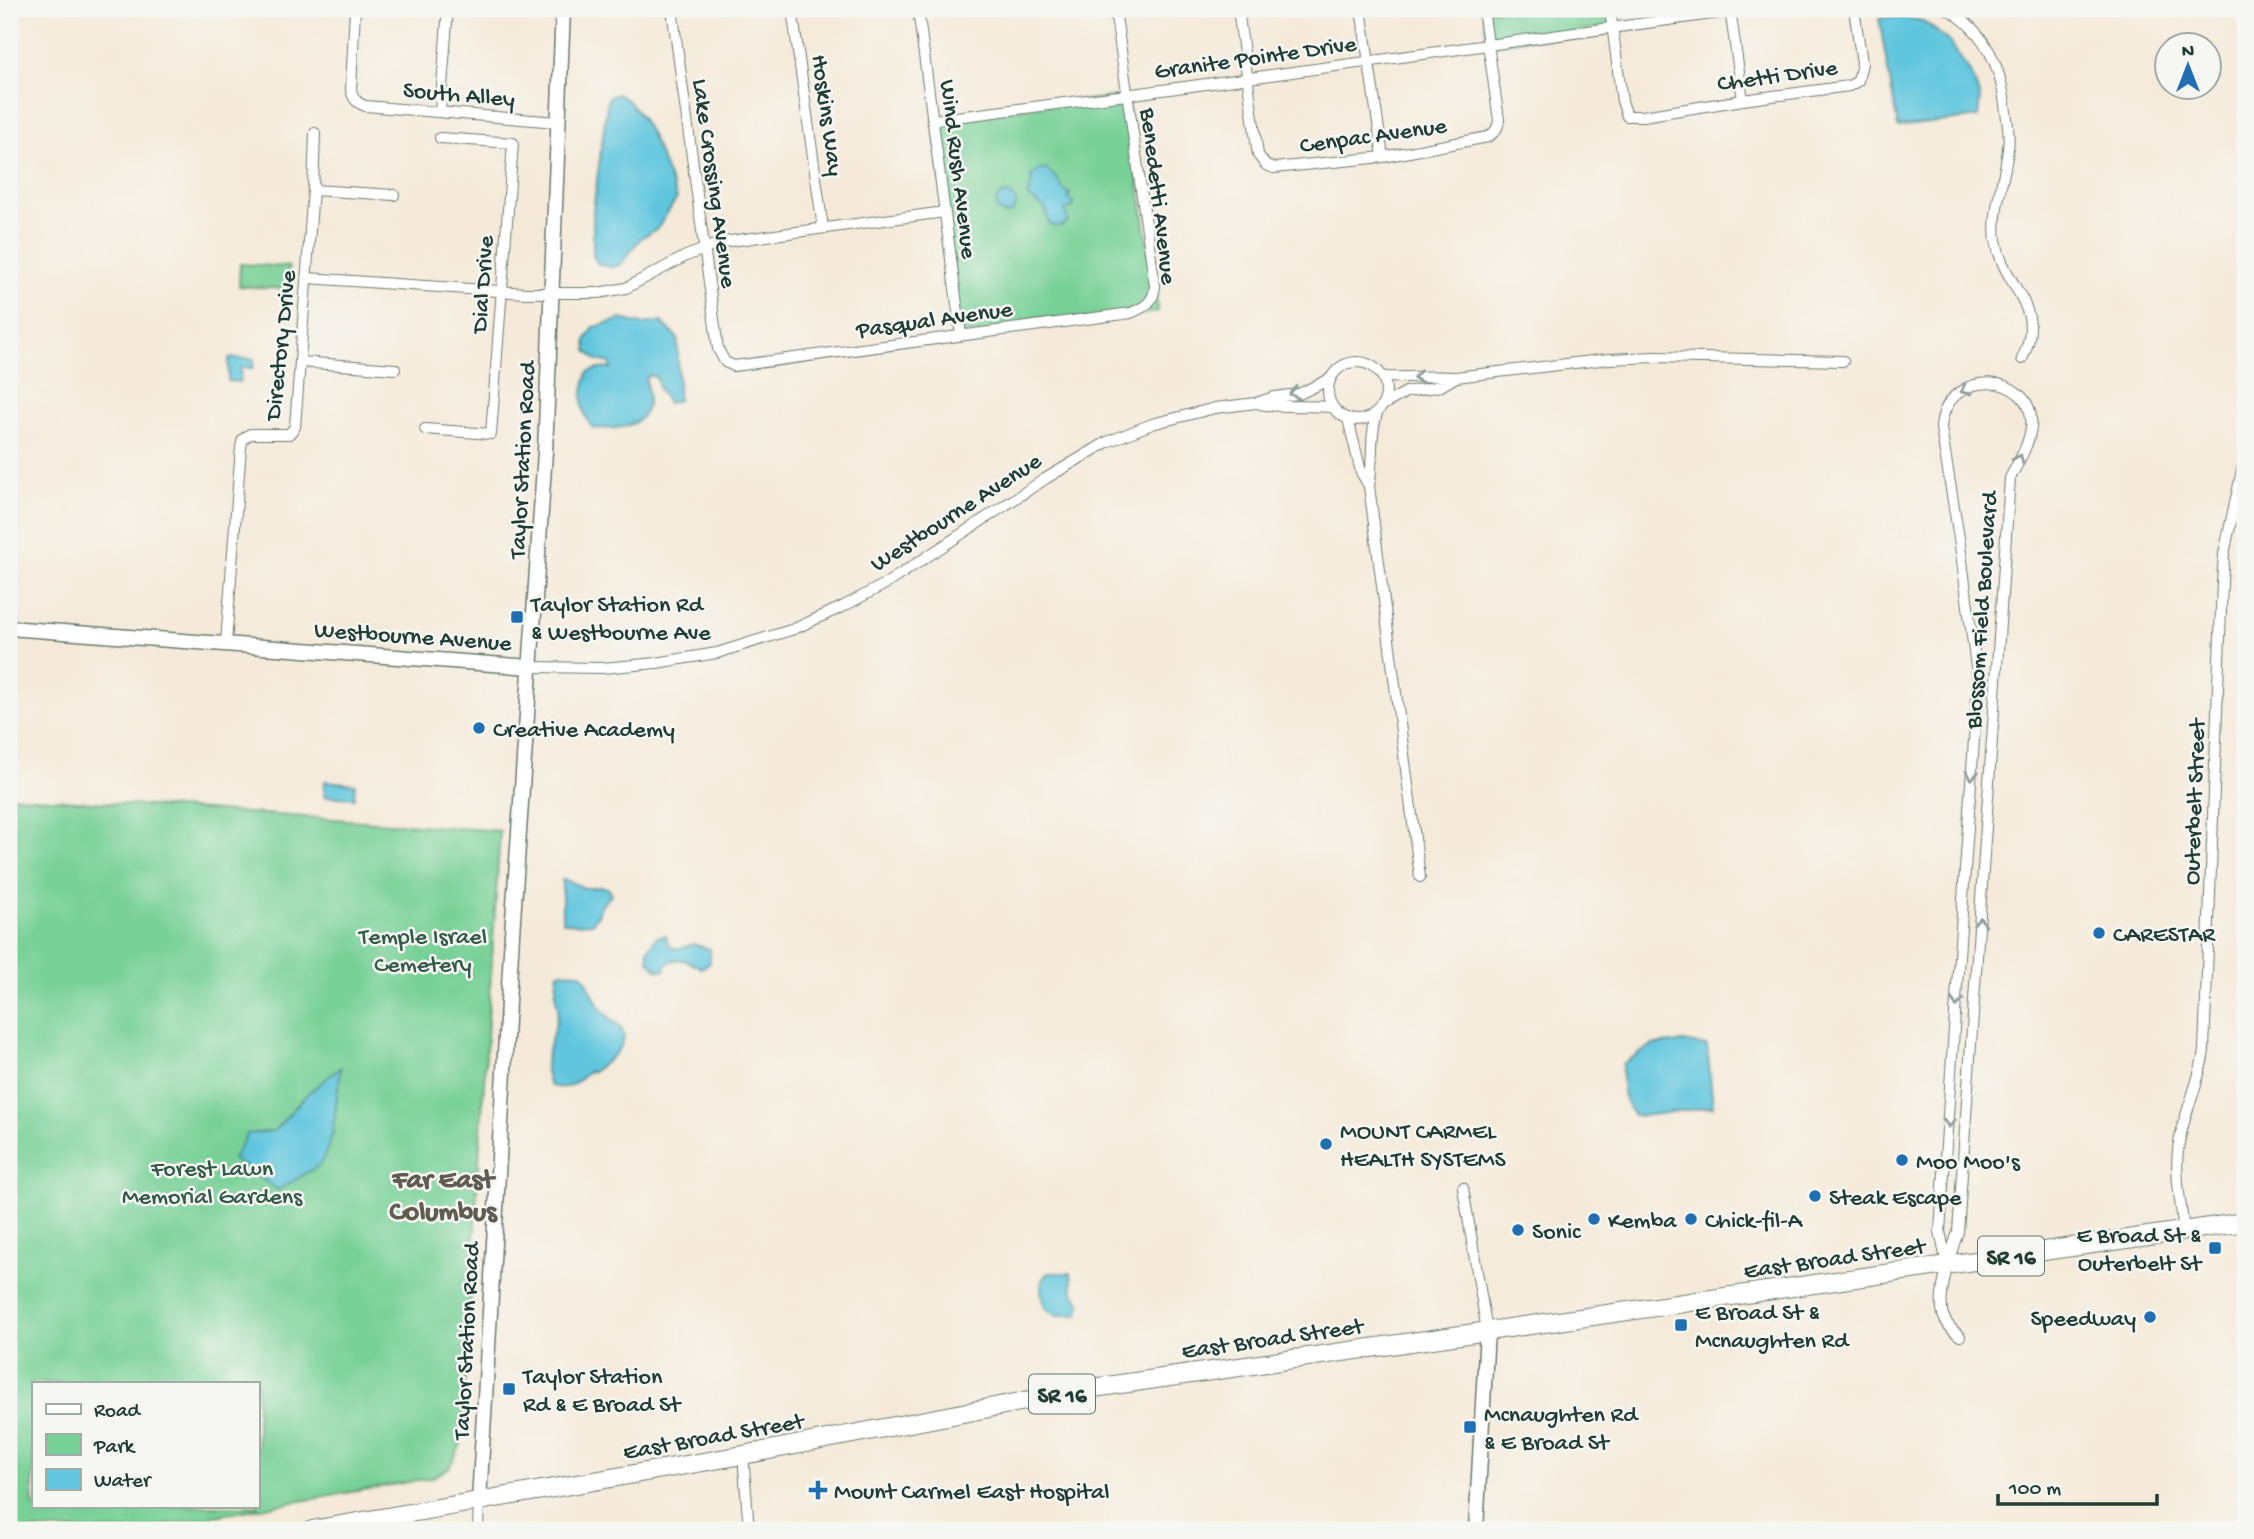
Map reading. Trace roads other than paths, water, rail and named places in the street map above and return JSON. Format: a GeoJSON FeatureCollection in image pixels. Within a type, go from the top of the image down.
{"type":"FeatureCollection","features":[{"type":"Feature","properties":{"kind":"highway","name":"East Broad Street"},"geometry":{"type":"LineString","coordinates":[[312,1530],[743,1455],[1104,1386],[2245,1222]]}},
{"type":"Feature","properties":{"kind":"main road","name":"Taylor Station Road"},"geometry":{"type":"LineString","coordinates":[[479,1501],[511,953],[547,425],[563,9]]}},
{"type":"Feature","properties":{"kind":"main road","name":"Westbourne Avenue"},"geometry":{"type":"LineString","coordinates":[[9,628],[531,667]]}},
{"type":"Feature","properties":{"kind":"main road"},"geometry":{"type":"LineString","coordinates":[[1476,1530],[1487,1331]]}},
{"type":"Feature","properties":{"kind":"street","name":"South Alley"},"geometry":{"type":"LineString","coordinates":[[355,9],[351,89],[358,103],[365,106],[557,122]]}},
{"type":"Feature","properties":{"kind":"street"},"geometry":{"type":"LineString","coordinates":[[440,112],[448,9]]}},
{"type":"Feature","properties":{"kind":"street","name":"Lake Crossing Avenue"},"geometry":{"type":"LineString","coordinates":[[672,9],[718,349],[725,362]]}},
{"type":"Feature","properties":{"kind":"street","name":"Hoskins Way"},"geometry":{"type":"LineString","coordinates":[[792,9],[823,228]]}},
{"type":"Feature","properties":{"kind":"street","name":"Wind Rush Avenue"},"geometry":{"type":"LineString","coordinates":[[918,9],[961,335]]}},
{"type":"Feature","properties":{"kind":"street","name":"Benedetti Avenue"},"geometry":{"type":"LineString","coordinates":[[1115,9],[1154,286],[1154,293],[1148,304]]}},
{"type":"Feature","properties":{"kind":"street"},"geometry":{"type":"LineString","coordinates":[[1238,9],[1249,78]]}},
{"type":"Feature","properties":{"kind":"street"},"geometry":{"type":"LineString","coordinates":[[1361,9],[1383,157]]}},
{"type":"Feature","properties":{"kind":"street"},"geometry":{"type":"LineString","coordinates":[[1483,9],[1488,45]]}},
{"type":"Feature","properties":{"kind":"street"},"geometry":{"type":"LineString","coordinates":[[1609,9],[1612,26]]}},
{"type":"Feature","properties":{"kind":"street","name":"Granite Pointe Drive"},"geometry":{"type":"LineString","coordinates":[[933,120],[1748,9]]}},
{"type":"Feature","properties":{"kind":"street","name":"Chetti Drive"},"geometry":{"type":"LineString","coordinates":[[1612,26],[1622,101],[1627,116],[1643,116],[1849,86],[1858,81],[1862,62],[1854,9]]}},
{"type":"Feature","properties":{"kind":"street"},"geometry":{"type":"LineString","coordinates":[[1948,9],[1977,32],[1991,52],[2002,80],[2009,146],[1996,214],[1996,241],[2006,270],[2030,315],[2030,343],[2022,359]]}},
{"type":"Feature","properties":{"kind":"street"},"geometry":{"type":"LineString","coordinates":[[1731,10],[1743,100]]}},
{"type":"Feature","properties":{"kind":"street","name":"Cenpac Avenue"},"geometry":{"type":"LineString","coordinates":[[1249,78],[1258,155],[1266,165],[1274,168],[1383,157],[1488,137],[1497,130],[1499,120],[1488,45]]}},
{"type":"Feature","properties":{"kind":"street","name":"Directory Drive"},"geometry":{"type":"LineString","coordinates":[[226,643],[240,447],[243,439],[250,433],[284,435],[293,431],[296,421],[315,133]]}},
{"type":"Feature","properties":{"kind":"street","name":"Dial Drive"},"geometry":{"type":"LineString","coordinates":[[425,429],[491,434],[513,143],[440,138]]}},
{"type":"Feature","properties":{"kind":"street"},"geometry":{"type":"LineString","coordinates":[[313,190],[394,195]]}},
{"type":"Feature","properties":{"kind":"street"},"geometry":{"type":"LineString","coordinates":[[307,278],[552,294],[598,293],[626,288],[723,242],[944,212]]}},
{"type":"Feature","properties":{"kind":"street","name":"Pasqual Avenue"},"geometry":{"type":"LineString","coordinates":[[725,362],[734,366],[750,365],[1131,313],[1148,304]]}},
{"type":"Feature","properties":{"kind":"street"},"geometry":{"type":"LineString","coordinates":[[1383,377],[1456,377],[1609,359],[1654,357],[1843,362]]}},
{"type":"Feature","properties":{"kind":"street"},"geometry":{"type":"LineString","coordinates":[[300,362],[395,369]]}},
{"type":"Feature","properties":{"kind":"street"},"geometry":{"type":"LineString","coordinates":[[1369,485],[1361,472],[1348,419],[1332,407],[1328,398],[1330,379],[1335,371],[1351,362],[1370,364],[1383,377],[1386,395],[1372,429],[1372,470],[1369,485],[1420,877]]}},
{"type":"Feature","properties":{"kind":"street"},"geometry":{"type":"LineString","coordinates":[[1348,419],[1368,418],[1406,392],[1441,386],[1456,377]]}},
{"type":"Feature","properties":{"kind":"street","name":"Westbourne Avenue"},"geometry":{"type":"LineString","coordinates":[[531,667],[603,668],[656,663],[717,653],[794,628],[887,583],[1107,442],[1152,425],[1215,408],[1299,394],[1330,379]]}},
{"type":"Feature","properties":{"kind":"street","name":"Blossom Field Boulevard"},"geometry":{"type":"LineString","coordinates":[[1987,382],[2012,389],[2026,402],[2031,428],[2010,478],[1958,1232],[1947,1265],[1940,1231],[1952,1090],[1978,682],[1941,428],[1942,414],[1955,395],[1967,387],[1987,382]]}},
{"type":"Feature","properties":{"kind":"street","name":"Westbourne Avenue"},"geometry":{"type":"LineString","coordinates":[[1256,403],[1332,407]]}},
{"type":"Feature","properties":{"kind":"street","name":"Outerbelt Street"},"geometry":{"type":"LineString","coordinates":[[2184,1231],[2179,1192],[2178,1150],[2199,1078],[2204,1050],[2224,554],[2245,456]]}},
{"type":"Feature","properties":{"kind":"street"},"geometry":{"type":"LineString","coordinates":[[1463,1188],[1487,1331]]}},
{"type":"Feature","properties":{"kind":"street"},"geometry":{"type":"LineString","coordinates":[[1947,1265],[1942,1314],[1960,1336]]}},
{"type":"Feature","properties":{"kind":"street"},"geometry":{"type":"LineString","coordinates":[[743,1455],[748,1489],[749,1530]]}},
{"type":"Feature","properties":{"kind":"street"},"geometry":{"type":"LineString","coordinates":[[478,1530],[479,1501]]}},
{"type":"Feature","properties":{"kind":"water"},"geometry":{"type":"Polygon","coordinates":[[[1899,17],[1923,21],[1949,41],[1973,77],[1980,98],[1978,117],[1898,127],[1879,18],[1899,17]]]}},
{"type":"Feature","properties":{"kind":"water"},"geometry":{"type":"Polygon","coordinates":[[[616,94],[636,110],[645,124],[677,198],[657,229],[641,238],[620,265],[610,267],[598,264],[593,256],[593,210],[608,98],[616,94]]]}},
{"type":"Feature","properties":{"kind":"water"},"geometry":{"type":"Polygon","coordinates":[[[1046,169],[1070,194],[1068,199],[1074,203],[1073,207],[1065,210],[1068,221],[1061,226],[1049,223],[1045,208],[1027,196],[1032,184],[1031,176],[1046,169]]]}},
{"type":"Feature","properties":{"kind":"water"},"geometry":{"type":"Polygon","coordinates":[[[1006,194],[1013,197],[1016,204],[1013,211],[1006,214],[999,211],[996,204],[999,197],[1006,194]]]}},
{"type":"Feature","properties":{"kind":"water"},"geometry":{"type":"Polygon","coordinates":[[[621,319],[641,324],[662,322],[678,339],[678,400],[668,403],[659,389],[657,378],[650,375],[646,379],[648,404],[638,420],[624,426],[593,428],[583,408],[588,372],[611,368],[610,363],[597,360],[587,351],[586,340],[594,327],[621,319]]]}},
{"type":"Feature","properties":{"kind":"water"},"geometry":{"type":"Polygon","coordinates":[[[229,358],[254,359],[253,368],[241,368],[240,382],[228,381],[229,358]]]}},
{"type":"Feature","properties":{"kind":"water"},"geometry":{"type":"Polygon","coordinates":[[[325,781],[355,784],[354,798],[324,796],[325,781]]]}},
{"type":"Feature","properties":{"kind":"water"},"geometry":{"type":"Polygon","coordinates":[[[562,880],[585,888],[609,889],[611,894],[592,923],[574,924],[562,921],[562,880]]]}},
{"type":"Feature","properties":{"kind":"water"},"geometry":{"type":"Polygon","coordinates":[[[666,935],[669,946],[679,949],[693,944],[710,949],[710,963],[701,968],[684,960],[675,960],[667,964],[664,971],[658,970],[649,961],[648,949],[657,937],[666,935]]]}},
{"type":"Feature","properties":{"kind":"water"},"geometry":{"type":"Polygon","coordinates":[[[558,972],[581,973],[601,1009],[623,1033],[621,1046],[604,1063],[571,1085],[562,1087],[550,1086],[546,1067],[557,1020],[558,972]]]}},
{"type":"Feature","properties":{"kind":"water"},"geometry":{"type":"Polygon","coordinates":[[[1683,1042],[1707,1046],[1713,1107],[1634,1115],[1624,1097],[1622,1064],[1653,1045],[1683,1042]]]}},
{"type":"Feature","properties":{"kind":"water"},"geometry":{"type":"Polygon","coordinates":[[[341,1067],[332,1136],[321,1164],[278,1190],[233,1159],[247,1134],[274,1131],[307,1094],[341,1067]]]}},
{"type":"Feature","properties":{"kind":"water"},"geometry":{"type":"Polygon","coordinates":[[[1048,1273],[1071,1273],[1073,1291],[1081,1304],[1078,1315],[1056,1315],[1045,1308],[1041,1285],[1048,1273]]]}},
{"type":"Feature","properties":{"kind":"place","name":"Taylor Station Rd & Westbourne Ave"},"geometry":{"type":"Point","coordinates":[517,617]}},
{"type":"Feature","properties":{"kind":"place","name":"Creative Academy"},"geometry":{"type":"Point","coordinates":[479,728]}},
{"type":"Feature","properties":{"kind":"place","name":"CARESTAR"},"geometry":{"type":"Point","coordinates":[2099,933]}},
{"type":"Feature","properties":{"kind":"place","name":"MOUNT CARMEL HEALTH SYSTEMS"},"geometry":{"type":"Point","coordinates":[1326,1144]}},
{"type":"Feature","properties":{"kind":"place","name":"Moo Moo's"},"geometry":{"type":"Point","coordinates":[1902,1160]}},
{"type":"Feature","properties":{"kind":"place","name":"Steak Escape"},"geometry":{"type":"Point","coordinates":[1815,1196]}},
{"type":"Feature","properties":{"kind":"place","name":"Kemba"},"geometry":{"type":"Point","coordinates":[1594,1219]}},
{"type":"Feature","properties":{"kind":"place","name":"Chick-fil-A"},"geometry":{"type":"Point","coordinates":[1691,1219]}},
{"type":"Feature","properties":{"kind":"place","name":"Sonic"},"geometry":{"type":"Point","coordinates":[1518,1230]}},
{"type":"Feature","properties":{"kind":"place","name":"E Broad St & Outerbelt St"},"geometry":{"type":"Point","coordinates":[2215,1248]}},
{"type":"Feature","properties":{"kind":"place","name":"Speedway"},"geometry":{"type":"Point","coordinates":[2150,1317]}},
{"type":"Feature","properties":{"kind":"place","name":"E Broad St & Mcnaughten Rd"},"geometry":{"type":"Point","coordinates":[1681,1325]}},
{"type":"Feature","properties":{"kind":"place","name":"Taylor Station Rd & E Broad St"},"geometry":{"type":"Point","coordinates":[509,1389]}},
{"type":"Feature","properties":{"kind":"place","name":"Mcnaughten Rd & E Broad St"},"geometry":{"type":"Point","coordinates":[1470,1427]}},
{"type":"Feature","properties":{"kind":"place","name":"Mount Carmel East Hospital"},"geometry":{"type":"Point","coordinates":[818,1490]}},
{"type":"Feature","properties":{"kind":"district","name":"Far East Columbus"},"geometry":{"type":"Point","coordinates":[443,1193]}},
{"type":"Feature","properties":{"kind":"park label","name":"Temple Israel Cemetery"},"geometry":{"type":"Point","coordinates":[423,949]}},
{"type":"Feature","properties":{"kind":"park label","name":"Forest Lawn Memorial Gardens"},"geometry":{"type":"Point","coordinates":[212,1181]}}]}
